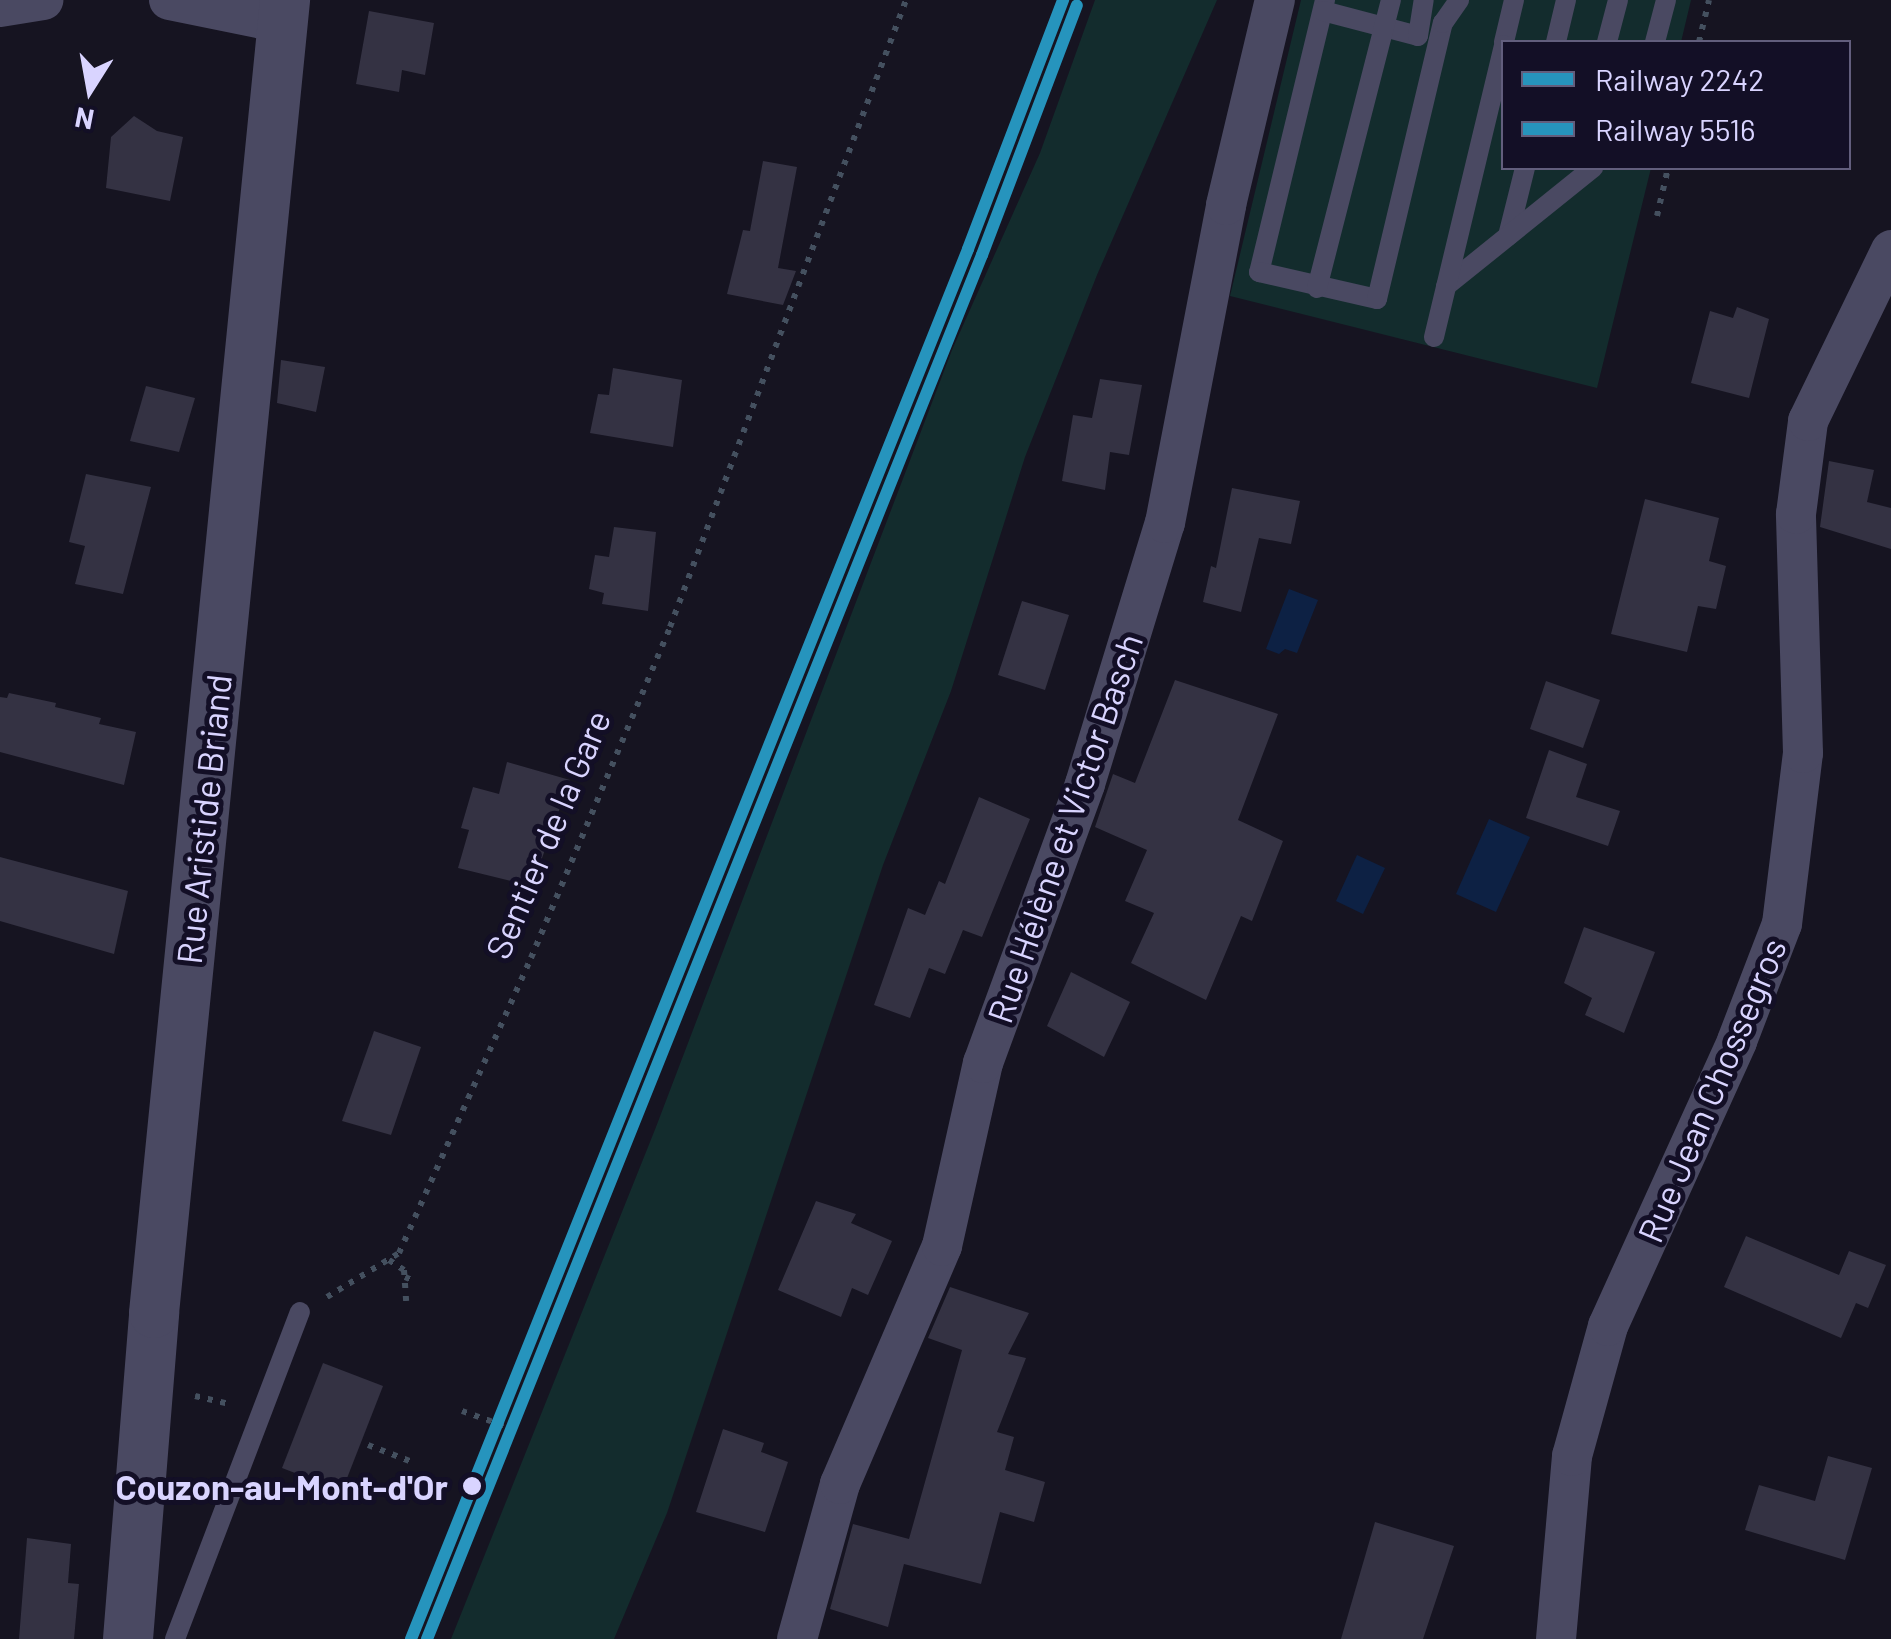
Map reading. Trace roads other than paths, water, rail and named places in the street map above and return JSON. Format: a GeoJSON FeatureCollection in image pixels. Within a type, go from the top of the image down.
{"type":"FeatureCollection","features":[{"type":"Feature","properties":{"kind":"street"},"geometry":{"type":"LineString","coordinates":[[0,7],[43,0]]}},
{"type":"Feature","properties":{"kind":"street"},"geometry":{"type":"LineString","coordinates":[[169,0],[284,12]]}},
{"type":"Feature","properties":{"kind":"street","name":"Rue Hélène et Victor Basch"},"geometry":{"type":"LineString","coordinates":[[797,1639],[840,1484],[942,1246],[983,1063],[1085,784],[1166,524],[1226,204],[1276,0]]}},
{"type":"Feature","properties":{"kind":"street","name":"Rue Aristide Briand"},"geometry":{"type":"LineString","coordinates":[[128,1639],[156,1297],[284,12]]}},
{"type":"Feature","properties":{"kind":"street","name":"Rue Jean Chossegros"},"geometry":{"type":"LineString","coordinates":[[1556,1639],[1572,1456],[1608,1326],[1737,1041],[1782,924],[1803,753],[1796,514],[1808,421],[1891,250]]}},
{"type":"Feature","properties":{"kind":"lane"},"geometry":{"type":"LineString","coordinates":[[1318,288],[1391,0]]}},
{"type":"Feature","properties":{"kind":"lane"},"geometry":{"type":"LineString","coordinates":[[1424,0],[1418,36],[1324,5],[1259,272],[1377,299],[1443,24],[1460,0]]}},
{"type":"Feature","properties":{"kind":"lane"},"geometry":{"type":"LineString","coordinates":[[1505,40],[1514,0]]}},
{"type":"Feature","properties":{"kind":"lane"},"geometry":{"type":"LineString","coordinates":[[1556,40],[1566,0]]}},
{"type":"Feature","properties":{"kind":"lane"},"geometry":{"type":"LineString","coordinates":[[1608,40],[1618,0]]}},
{"type":"Feature","properties":{"kind":"lane"},"geometry":{"type":"LineString","coordinates":[[1656,40],[1666,0]]}},
{"type":"Feature","properties":{"kind":"lane"},"geometry":{"type":"LineString","coordinates":[[1434,337],[1501,57]]}},
{"type":"Feature","properties":{"kind":"lane"},"geometry":{"type":"LineString","coordinates":[[1508,236],[1524,170]]}},
{"type":"Feature","properties":{"kind":"lane"},"geometry":{"type":"LineString","coordinates":[[1446,286],[1574,176]]}},
{"type":"Feature","properties":{"kind":"lane"},"geometry":{"type":"LineString","coordinates":[[174,1639],[300,1312]]}},
{"type":"Feature","properties":{"kind":"water"},"geometry":{"type":"Polygon","coordinates":[[[1289,589],[1318,600],[1297,653],[1285,649],[1279,654],[1266,649],[1289,589]]]}},
{"type":"Feature","properties":{"kind":"water"},"geometry":{"type":"Polygon","coordinates":[[[1489,819],[1530,837],[1496,912],[1456,894],[1489,819]]]}},
{"type":"Feature","properties":{"kind":"water"},"geometry":{"type":"Polygon","coordinates":[[[1357,855],[1385,868],[1363,914],[1336,901],[1357,855]]]}},
{"type":"Feature","properties":{"kind":"rail line","name":"2242"},"geometry":{"type":"LineString","coordinates":[[411,1639],[968,249],[1063,0]]}},
{"type":"Feature","properties":{"kind":"rail line","name":"5516"},"geometry":{"type":"LineString","coordinates":[[427,1639],[982,255],[1077,5]]}},
{"type":"Feature","properties":{"kind":"place","name":"Couzon-au-Mont-d'Or"},"geometry":{"type":"Point","coordinates":[472,1486]}}]}
